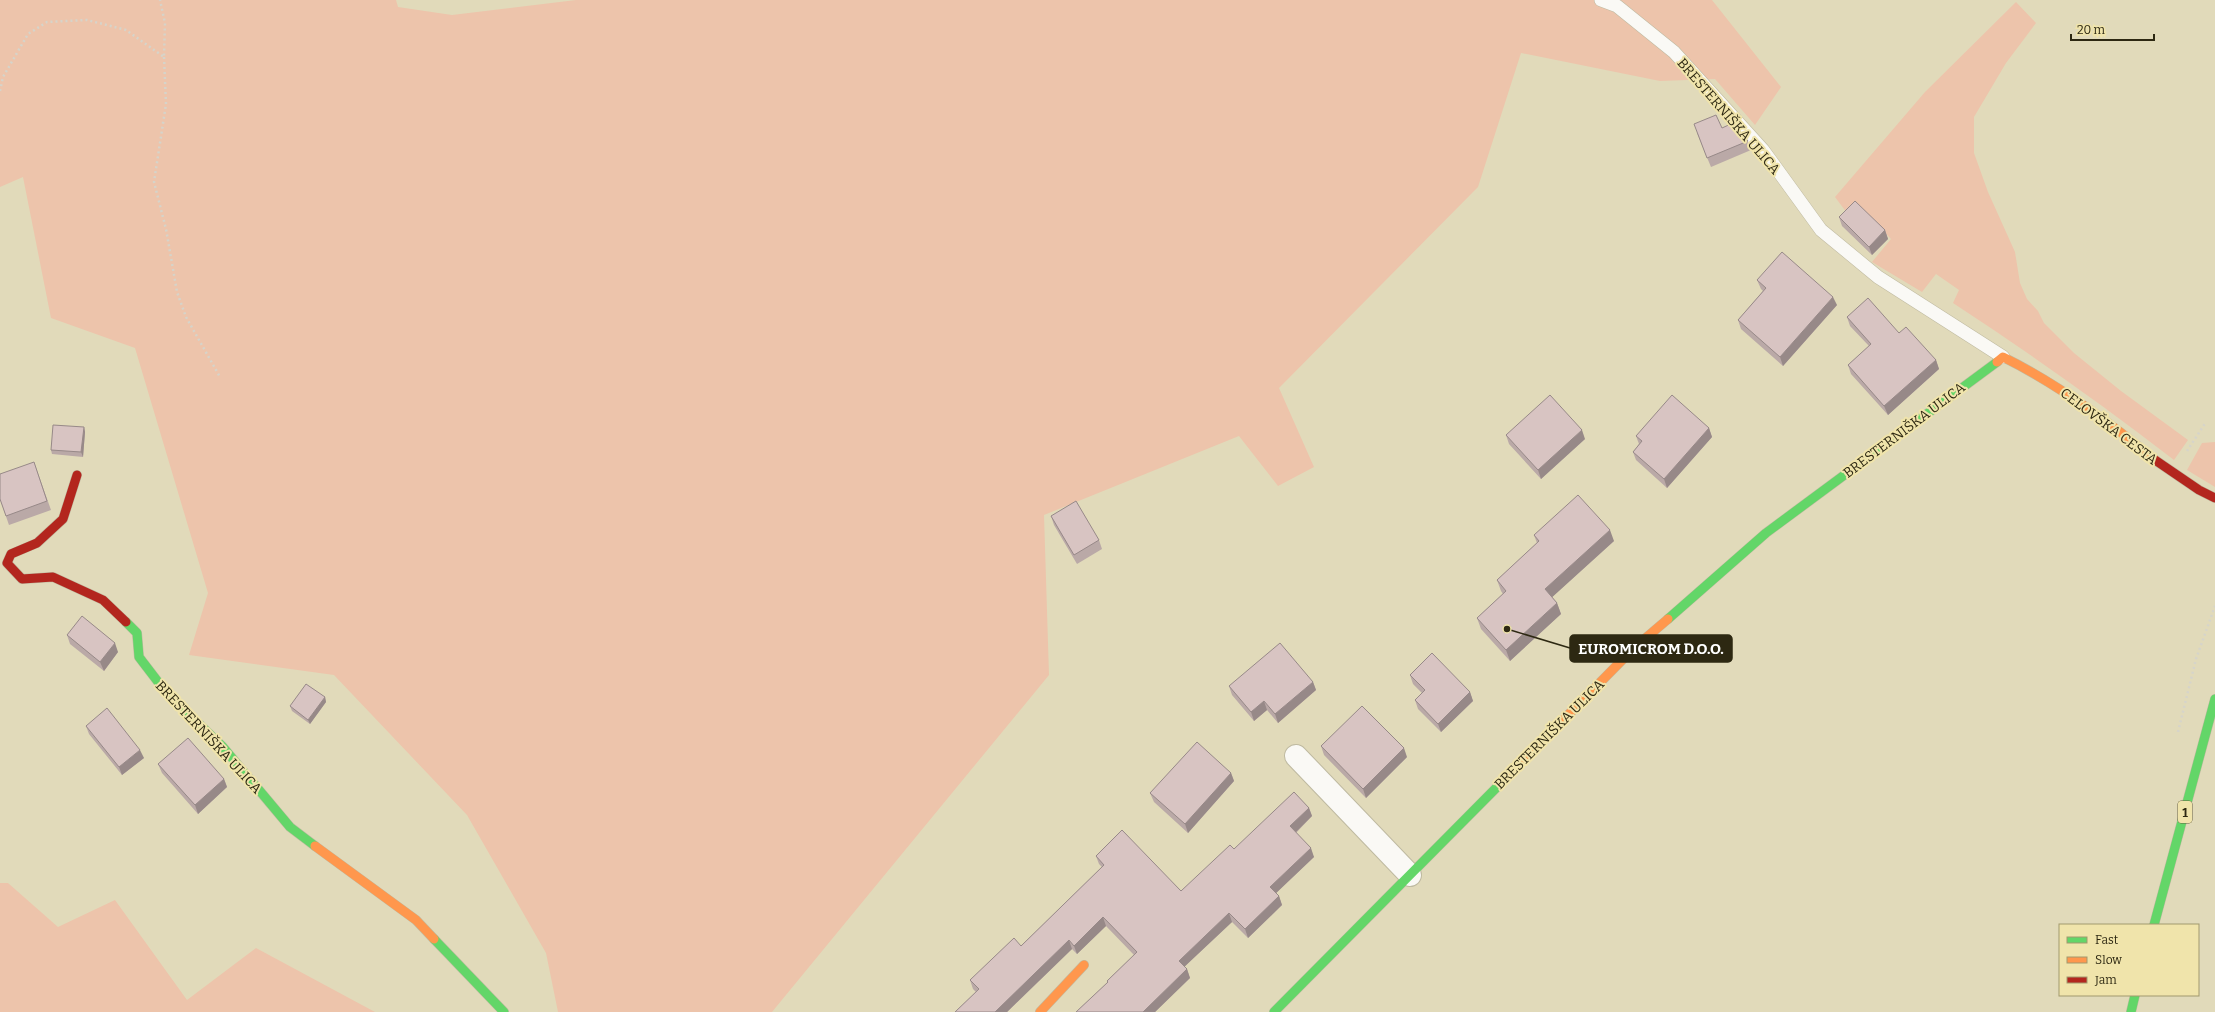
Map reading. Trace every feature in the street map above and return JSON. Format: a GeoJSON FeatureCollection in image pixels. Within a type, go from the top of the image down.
{"type":"FeatureCollection","features":[{"type":"Feature","properties":{"kind":"street","name":"CELOVŠKA CESTA"},"geometry":{"type":"LineString","coordinates":[[2003,357],[2038,374],[2091,410],[2173,473],[2215,498]]}},
{"type":"Feature","properties":{"kind":"street","name":"BRESTERNIŠKA ULICA"},"geometry":{"type":"LineString","coordinates":[[1274,1012],[1634,648],[1766,533],[2003,357]]}},
{"type":"Feature","properties":{"kind":"street","name":"BRESTERNIŠKA ULICA"},"geometry":{"type":"LineString","coordinates":[[78,475],[64,519],[38,543],[11,554],[7,563],[22,579],[53,577],[103,600],[137,633],[139,657],[165,691],[222,746],[290,827],[416,920],[504,1012]]}},
{"type":"Feature","properties":{"kind":"street","name":"1"},"geometry":{"type":"LineString","coordinates":[[2154,924],[2215,699]]}},
{"type":"Feature","properties":{"kind":"street"},"geometry":{"type":"LineString","coordinates":[[1296,756],[1410,875]]}},
{"type":"Feature","properties":{"kind":"street"},"geometry":{"type":"LineString","coordinates":[[1040,1012],[1084,966]]}},
{"type":"Feature","properties":{"kind":"street"},"geometry":{"type":"LineString","coordinates":[[2131,1012],[2135,996]]}},
{"type":"Feature","properties":{"kind":"lane","name":"BRESTERNIŠKA ULICA"},"geometry":{"type":"LineString","coordinates":[[1601,0],[1616,6],[1674,52],[1763,150],[1821,230],[1878,277],[2003,357]]}},
{"type":"Feature","properties":{"kind":"path"},"geometry":{"type":"LineString","coordinates":[[160,0],[165,23],[164,57],[166,104],[154,182],[166,228],[177,292],[186,317],[220,377]]}},
{"type":"Feature","properties":{"kind":"path"},"geometry":{"type":"LineString","coordinates":[[0,91],[4,77],[28,34],[47,22],[87,20],[126,30],[164,57]]}},
{"type":"Feature","properties":{"kind":"path"},"geometry":{"type":"LineString","coordinates":[[2173,473],[2206,422]]}},
{"type":"Feature","properties":{"kind":"shaded area"},"geometry":{"type":"Polygon","coordinates":[[[0,0],[396,0],[398,7],[452,15],[576,0],[1712,0],[1781,87],[1755,125],[1715,79],[1660,81],[1521,53],[1478,187],[1279,388],[1314,467],[1278,486],[1239,436],[1044,515],[1049,675],[772,1012],[558,1012],[546,953],[467,815],[334,675],[189,655],[208,593],[135,348],[51,318],[23,177],[0,187],[0,0]]]}},
{"type":"Feature","properties":{"kind":"shaded area"},"geometry":{"type":"Polygon","coordinates":[[[2016,2],[2036,23],[2006,63],[1974,117],[1974,153],[1988,192],[2015,252],[2020,283],[2027,299],[2038,311],[2044,323],[2074,353],[2121,391],[2188,440],[2174,460],[2065,379],[1953,303],[1959,290],[1936,274],[1922,292],[1872,262],[1891,239],[1858,205],[1847,213],[1835,197],[1925,92],[2016,2]]]}},
{"type":"Feature","properties":{"kind":"shaded area"},"geometry":{"type":"Polygon","coordinates":[[[2215,442],[2215,487],[2187,470],[2202,443],[2215,442]]]}},
{"type":"Feature","properties":{"kind":"shaded area"},"geometry":{"type":"Polygon","coordinates":[[[0,883],[8,883],[58,927],[115,900],[187,1000],[256,948],[375,1012],[0,1012],[0,883]]]}},
{"type":"Feature","properties":{"kind":"building"},"geometry":{"type":"Polygon","coordinates":[[[1716,115],[1722,128],[1733,123],[1748,141],[1707,158],[1694,124],[1716,115]]]}},
{"type":"Feature","properties":{"kind":"building"},"geometry":{"type":"Polygon","coordinates":[[[1855,201],[1885,230],[1869,247],[1839,217],[1855,201]]]}},
{"type":"Feature","properties":{"kind":"building"},"geometry":{"type":"Polygon","coordinates":[[[1782,252],[1833,297],[1780,357],[1738,320],[1766,288],[1757,280],[1782,252]]]}},
{"type":"Feature","properties":{"kind":"building"},"geometry":{"type":"Polygon","coordinates":[[[1868,298],[1899,333],[1906,327],[1936,360],[1884,406],[1848,365],[1871,344],[1847,317],[1868,298]]]}},
{"type":"Feature","properties":{"kind":"building"},"geometry":{"type":"Polygon","coordinates":[[[1550,395],[1582,430],[1538,470],[1506,435],[1550,395]]]}},
{"type":"Feature","properties":{"kind":"building"},"geometry":{"type":"Polygon","coordinates":[[[1672,395],[1709,428],[1664,479],[1633,452],[1642,441],[1636,436],[1672,395]]]}},
{"type":"Feature","properties":{"kind":"building"},"geometry":{"type":"Polygon","coordinates":[[[53,425],[84,427],[81,452],[51,450],[53,425]]]}},
{"type":"Feature","properties":{"kind":"building"},"geometry":{"type":"Polygon","coordinates":[[[34,462],[47,501],[6,516],[0,499],[0,474],[34,462]]]}},
{"type":"Feature","properties":{"kind":"building"},"geometry":{"type":"Polygon","coordinates":[[[1578,495],[1610,530],[1545,589],[1557,603],[1506,650],[1477,618],[1506,591],[1497,580],[1539,541],[1534,535],[1578,495]]]}},
{"type":"Feature","properties":{"kind":"building"},"geometry":{"type":"Polygon","coordinates":[[[1076,501],[1099,540],[1074,555],[1051,516],[1076,501]]]}},
{"type":"Feature","properties":{"kind":"building"},"geometry":{"type":"Polygon","coordinates":[[[82,616],[115,643],[100,662],[67,635],[82,616]]]}},
{"type":"Feature","properties":{"kind":"building"},"geometry":{"type":"Polygon","coordinates":[[[1280,643],[1313,682],[1275,714],[1264,701],[1251,712],[1229,686],[1280,643]]]}},
{"type":"Feature","properties":{"kind":"building"},"geometry":{"type":"Polygon","coordinates":[[[1432,653],[1470,692],[1438,724],[1415,700],[1425,690],[1410,675],[1432,653]]]}},
{"type":"Feature","properties":{"kind":"building"},"geometry":{"type":"Polygon","coordinates":[[[306,684],[325,697],[308,720],[290,706],[306,684]]]}},
{"type":"Feature","properties":{"kind":"building"},"geometry":{"type":"Polygon","coordinates":[[[1362,706],[1404,748],[1363,789],[1321,746],[1362,706]]]}},
{"type":"Feature","properties":{"kind":"building"},"geometry":{"type":"Polygon","coordinates":[[[107,708],[140,750],[119,767],[86,726],[107,708]]]}},
{"type":"Feature","properties":{"kind":"building"},"geometry":{"type":"Polygon","coordinates":[[[188,738],[224,779],[195,805],[158,764],[188,738]]]}},
{"type":"Feature","properties":{"kind":"building"},"geometry":{"type":"Polygon","coordinates":[[[1197,742],[1231,773],[1185,824],[1150,793],[1197,742]]]}},
{"type":"Feature","properties":{"kind":"building"},"geometry":{"type":"Polygon","coordinates":[[[1294,792],[1309,808],[1290,826],[1311,848],[1270,887],[1279,896],[1245,929],[1229,913],[1179,961],[1187,969],[1143,1012],[1076,1012],[1137,952],[1103,917],[1074,946],[1069,940],[995,1012],[955,1012],[979,989],[970,980],[1014,938],[1021,946],[1104,865],[1096,856],[1122,830],[1181,891],[1230,845],[1234,849],[1294,792]]]}},
{"type":"Feature","properties":{"kind":"traffic: fast"},"geometry":{"type":"LineString","coordinates":[[1668,619],[1766,533],[1997,362]]}},
{"type":"Feature","properties":{"kind":"traffic: fast"},"geometry":{"type":"LineString","coordinates":[[126,622],[137,633],[139,657],[165,691],[222,746],[290,827],[315,846]]}},
{"type":"Feature","properties":{"kind":"traffic: fast"},"geometry":{"type":"LineString","coordinates":[[2154,924],[2215,699]]}},
{"type":"Feature","properties":{"kind":"traffic: fast"},"geometry":{"type":"LineString","coordinates":[[1274,1012],[1506,778]]}},
{"type":"Feature","properties":{"kind":"traffic: fast"},"geometry":{"type":"LineString","coordinates":[[434,939],[504,1012]]}},
{"type":"Feature","properties":{"kind":"traffic: fast"},"geometry":{"type":"LineString","coordinates":[[2131,1012],[2135,996]]}},
{"type":"Feature","properties":{"kind":"traffic: slow"},"geometry":{"type":"LineString","coordinates":[[1997,362],[2003,357],[2063,391],[2101,417],[2155,460]]}},
{"type":"Feature","properties":{"kind":"traffic: slow"},"geometry":{"type":"LineString","coordinates":[[1506,778],[1634,648],[1668,619]]}},
{"type":"Feature","properties":{"kind":"traffic: slow"},"geometry":{"type":"LineString","coordinates":[[315,846],[416,920],[434,939]]}},
{"type":"Feature","properties":{"kind":"traffic: slow"},"geometry":{"type":"LineString","coordinates":[[1040,1012],[1084,965]]}},
{"type":"Feature","properties":{"kind":"traffic: jam"},"geometry":{"type":"LineString","coordinates":[[2155,460],[2199,490],[2215,498]]}},
{"type":"Feature","properties":{"kind":"traffic: jam"},"geometry":{"type":"LineString","coordinates":[[77,475],[63,519],[37,543],[11,554],[7,563],[22,579],[53,577],[103,600],[126,622]]}},
{"type":"Feature","properties":{"kind":"place","name":"EUROMICROM D.O.O."},"geometry":{"type":"Point","coordinates":[1507,629]}}]}
